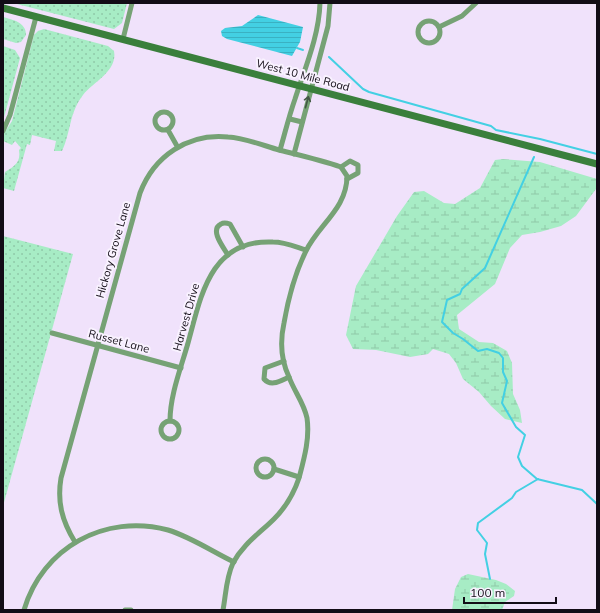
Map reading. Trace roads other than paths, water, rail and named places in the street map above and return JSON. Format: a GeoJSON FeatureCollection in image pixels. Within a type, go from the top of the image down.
{"type":"FeatureCollection","features":[{"type":"Feature","properties":{"kind":"main road","name":"West 10 Mile Road"},"geometry":{"type":"LineString","coordinates":[[3,8],[597,164]]}},
{"type":"Feature","properties":{"kind":"street"},"geometry":{"type":"LineString","coordinates":[[123,39],[132,3]]}},
{"type":"Feature","properties":{"kind":"street"},"geometry":{"type":"LineString","coordinates":[[280,150],[312,45],[320,3]]}},
{"type":"Feature","properties":{"kind":"street"},"geometry":{"type":"LineString","coordinates":[[294,154],[323,48],[328,26],[330,3]]}},
{"type":"Feature","properties":{"kind":"street"},"geometry":{"type":"LineString","coordinates":[[439,28],[462,16],[476,3]]}},
{"type":"Feature","properties":{"kind":"street"},"geometry":{"type":"LineString","coordinates":[[3,131],[10,114],[36,16]]}},
{"type":"Feature","properties":{"kind":"street"},"geometry":{"type":"LineString","coordinates":[[435,23],[439,28],[439,36],[433,42],[427,43],[421,40],[418,30],[423,24],[435,23]]}},
{"type":"Feature","properties":{"kind":"street"},"geometry":{"type":"LineString","coordinates":[[312,45],[323,48]]}},
{"type":"Feature","properties":{"kind":"street"},"geometry":{"type":"LineString","coordinates":[[290,119],[302,122]]}},
{"type":"Feature","properties":{"kind":"street"},"geometry":{"type":"LineString","coordinates":[[168,130],[177,146]]}},
{"type":"Feature","properties":{"kind":"street","name":"Hickory Grove Lane"},"geometry":{"type":"LineString","coordinates":[[75,542],[62,515],[59,500],[60,484],[143,184],[160,161],[177,146],[203,138],[217,136],[237,138],[341,167]]}},
{"type":"Feature","properties":{"kind":"street"},"geometry":{"type":"LineString","coordinates":[[223,610],[227,582],[234,562],[250,540],[274,520],[285,506],[299,477],[307,445],[308,427],[303,406],[289,377],[284,361],[282,341],[284,323],[299,268],[306,250],[334,215],[343,194],[347,179],[346,173],[341,167],[350,161],[358,165],[358,173],[347,179]]}},
{"type":"Feature","properties":{"kind":"street"},"geometry":{"type":"LineString","coordinates":[[228,255],[216,234],[216,229],[220,224],[225,222],[230,224],[243,247]]}},
{"type":"Feature","properties":{"kind":"street","name":"Harvest Drive"},"geometry":{"type":"LineString","coordinates":[[170,421],[181,368],[204,287],[214,268],[228,255],[253,243],[274,242],[306,250]]}},
{"type":"Feature","properties":{"kind":"street","name":"Russet Lane"},"geometry":{"type":"LineString","coordinates":[[52,333],[181,368]]}},
{"type":"Feature","properties":{"kind":"street"},"geometry":{"type":"LineString","coordinates":[[284,361],[265,368],[263,372],[264,379],[268,383],[272,383],[289,377]]}},
{"type":"Feature","properties":{"kind":"street"},"geometry":{"type":"LineString","coordinates":[[274,469],[299,477]]}},
{"type":"Feature","properties":{"kind":"street"},"geometry":{"type":"LineString","coordinates":[[24,610],[33,588],[51,561],[75,542],[106,528],[119,526],[147,526],[176,533],[234,562]]}},
{"type":"Feature","properties":{"kind":"street"},"geometry":{"type":"LineString","coordinates":[[125,610],[131,610]]}},
{"type":"Feature","properties":{"kind":"water"},"geometry":{"type":"Polygon","coordinates":[[[258,15],[303,27],[300,42],[292,56],[227,39],[222,36],[221,31],[225,28],[242,26],[258,15]]]}},
{"type":"Feature","properties":{"kind":"waterway"},"geometry":{"type":"LineString","coordinates":[[297,48],[303,50]]}},
{"type":"Feature","properties":{"kind":"waterway"},"geometry":{"type":"LineString","coordinates":[[329,57],[363,89],[369,92],[491,126],[496,130],[540,139],[597,154]]}},
{"type":"Feature","properties":{"kind":"waterway"},"geometry":{"type":"LineString","coordinates":[[534,157],[485,268],[462,289],[460,294],[447,300],[442,322],[453,333],[478,351],[487,349],[499,353],[503,358],[503,372],[507,381],[502,403],[516,427],[525,435],[518,457],[522,466],[537,479],[582,490],[597,504]]}},
{"type":"Feature","properties":{"kind":"waterway"},"geometry":{"type":"LineString","coordinates":[[490,579],[485,554],[487,543],[477,530],[478,523],[512,498],[516,492],[538,479]]}}]}
